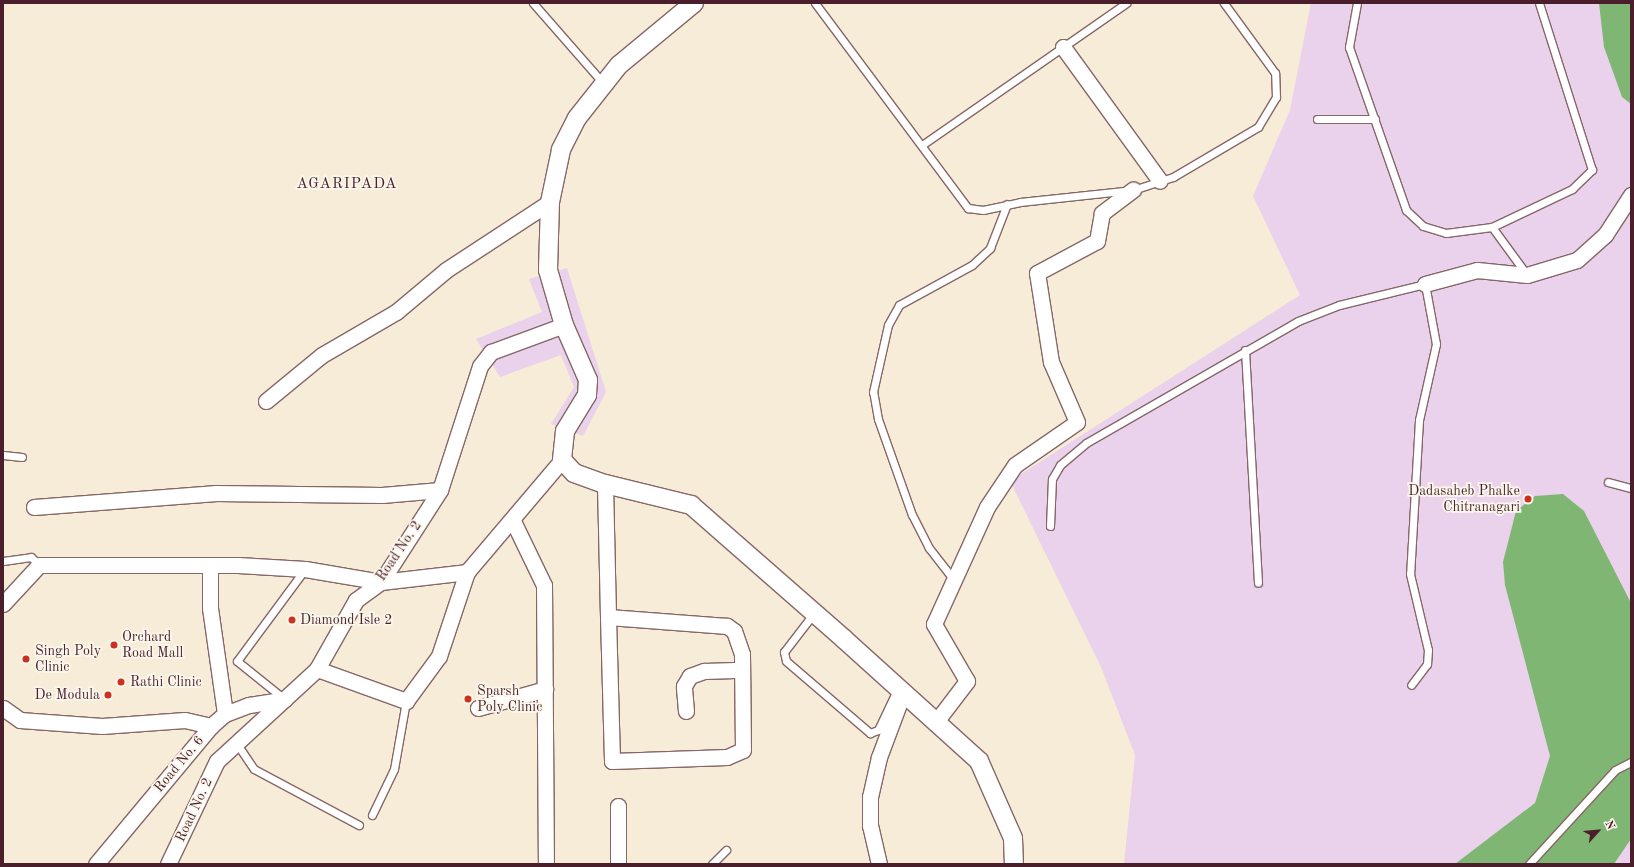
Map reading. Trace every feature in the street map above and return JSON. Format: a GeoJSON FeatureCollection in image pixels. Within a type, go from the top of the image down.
{"type":"FeatureCollection","features":[{"type":"Feature","properties":{"kind":"street"},"geometry":{"type":"LineString","coordinates":[[317,669],[406,701],[439,656],[467,572],[513,521],[562,460],[565,431],[587,395],[588,380],[564,325],[548,270],[550,202],[561,150],[577,118],[619,65],[694,3]]}},
{"type":"Feature","properties":{"kind":"street"},"geometry":{"type":"LineString","coordinates":[[1063,47],[1160,181]]}},
{"type":"Feature","properties":{"kind":"street"},"geometry":{"type":"LineString","coordinates":[[935,723],[967,681],[934,624],[987,507],[1015,465],[1077,422],[1051,362],[1037,273],[1097,241],[1102,213],[1132,190]]}},
{"type":"Feature","properties":{"kind":"street"},"geometry":{"type":"LineString","coordinates":[[1425,284],[1477,270],[1527,275],[1577,260],[1605,235],[1631,195]]}},
{"type":"Feature","properties":{"kind":"street"},"geometry":{"type":"LineString","coordinates":[[266,401],[322,355],[396,312],[446,270],[550,202]]}},
{"type":"Feature","properties":{"kind":"street","name":"Road No. 2"},"geometry":{"type":"LineString","coordinates":[[168,864],[216,761],[237,744],[317,669],[356,600],[381,582],[440,490],[480,366],[491,352],[564,325]]}},
{"type":"Feature","properties":{"kind":"street"},"geometry":{"type":"LineString","coordinates":[[562,460],[574,473],[605,484],[690,505],[814,613],[978,761],[1013,838],[1014,864]]}},
{"type":"Feature","properties":{"kind":"street"},"geometry":{"type":"LineString","coordinates":[[605,484],[608,617],[612,761],[738,754],[745,742],[739,637],[727,626],[608,617]]}},
{"type":"Feature","properties":{"kind":"street"},"geometry":{"type":"LineString","coordinates":[[34,506],[216,493],[382,495],[440,490]]}},
{"type":"Feature","properties":{"kind":"street"},"geometry":{"type":"LineString","coordinates":[[513,521],[544,585],[546,864]]}},
{"type":"Feature","properties":{"kind":"street"},"geometry":{"type":"LineString","coordinates":[[4,603],[39,565],[210,565],[305,569],[381,582],[467,572]]}},
{"type":"Feature","properties":{"kind":"street"},"geometry":{"type":"LineString","coordinates":[[210,565],[210,608],[225,714]]}},
{"type":"Feature","properties":{"kind":"street"},"geometry":{"type":"LineString","coordinates":[[686,711],[684,686],[690,676],[704,671],[742,670]]}},
{"type":"Feature","properties":{"kind":"street"},"geometry":{"type":"LineString","coordinates":[[478,708],[545,689]]}},
{"type":"Feature","properties":{"kind":"street"},"geometry":{"type":"LineString","coordinates":[[879,864],[870,826],[870,797],[879,757],[900,691]]}},
{"type":"Feature","properties":{"kind":"street","name":"Road No. 6"},"geometry":{"type":"LineString","coordinates":[[96,864],[211,726],[225,714],[249,705],[285,699]]}},
{"type":"Feature","properties":{"kind":"street"},"geometry":{"type":"LineString","coordinates":[[3,708],[20,720],[102,726],[185,720],[211,726]]}},
{"type":"Feature","properties":{"kind":"street"},"geometry":{"type":"LineString","coordinates":[[618,806],[618,864]]}},
{"type":"Feature","properties":{"kind":"lane"},"geometry":{"type":"LineString","coordinates":[[533,3],[604,84]]}},
{"type":"Feature","properties":{"kind":"lane"},"geometry":{"type":"LineString","coordinates":[[815,3],[968,208],[983,210],[1007,204],[1132,190],[1173,177],[1258,127],[1276,97],[1275,73],[1224,3]]}},
{"type":"Feature","properties":{"kind":"lane"},"geometry":{"type":"LineString","coordinates":[[922,146],[1126,3]]}},
{"type":"Feature","properties":{"kind":"lane"},"geometry":{"type":"LineString","coordinates":[[1357,3],[1349,47],[1406,210],[1424,226],[1446,234],[1492,227],[1572,189],[1592,170],[1539,3]]}},
{"type":"Feature","properties":{"kind":"lane"},"geometry":{"type":"LineString","coordinates":[[1317,119],[1375,119]]}},
{"type":"Feature","properties":{"kind":"lane"},"geometry":{"type":"LineString","coordinates":[[954,580],[929,548],[912,516],[878,419],[873,392],[888,325],[899,305],[972,265],[990,248],[1007,204]]}},
{"type":"Feature","properties":{"kind":"lane"},"geometry":{"type":"LineString","coordinates":[[1492,227],[1527,275]]}},
{"type":"Feature","properties":{"kind":"lane"},"geometry":{"type":"LineString","coordinates":[[1050,526],[1052,479],[1072,453],[1245,350],[1298,321],[1340,305],[1425,284],[1436,344],[1419,420],[1410,574],[1428,650],[1427,664],[1411,685]]}},
{"type":"Feature","properties":{"kind":"lane"},"geometry":{"type":"LineString","coordinates":[[1245,350],[1258,583]]}},
{"type":"Feature","properties":{"kind":"lane"},"geometry":{"type":"LineString","coordinates":[[3,455],[22,457]]}},
{"type":"Feature","properties":{"kind":"lane"},"geometry":{"type":"LineString","coordinates":[[1608,482],[1631,488]]}},
{"type":"Feature","properties":{"kind":"lane"},"geometry":{"type":"LineString","coordinates":[[3,561],[31,557],[39,565]]}},
{"type":"Feature","properties":{"kind":"lane"},"geometry":{"type":"LineString","coordinates":[[285,699],[237,661],[305,569]]}},
{"type":"Feature","properties":{"kind":"lane"},"geometry":{"type":"LineString","coordinates":[[814,613],[784,652],[786,661],[870,733],[878,730],[900,691]]}},
{"type":"Feature","properties":{"kind":"lane"},"geometry":{"type":"LineString","coordinates":[[372,815],[394,768],[406,701]]}},
{"type":"Feature","properties":{"kind":"lane"},"geometry":{"type":"LineString","coordinates":[[237,744],[254,770],[359,825]]}},
{"type":"Feature","properties":{"kind":"lane"},"geometry":{"type":"LineString","coordinates":[[1529,864],[1615,770],[1631,762]]}},
{"type":"Feature","properties":{"kind":"lane"},"geometry":{"type":"LineString","coordinates":[[712,864],[726,850]]}},
{"type":"Feature","properties":{"kind":"shaded area","name":"Dadasaheb Phalke Chitranagari"},"geometry":{"type":"Polygon","coordinates":[[[1311,3],[1631,3],[1631,864],[1124,864],[1135,755],[1101,667],[1010,481],[1300,295],[1253,196],[1290,110],[1311,3]]]}},
{"type":"Feature","properties":{"kind":"shaded area"},"geometry":{"type":"Polygon","coordinates":[[[567,268],[606,392],[583,436],[551,424],[574,387],[561,355],[500,377],[476,339],[542,312],[529,279],[567,268]]]}},
{"type":"Feature","properties":{"kind":"green space"},"geometry":{"type":"Polygon","coordinates":[[[1599,3],[1631,3],[1631,104],[1622,97],[1604,47],[1599,3]]]}},
{"type":"Feature","properties":{"kind":"green space"},"geometry":{"type":"Polygon","coordinates":[[[1563,494],[1584,511],[1631,603],[1631,839],[1614,864],[1455,864],[1535,803],[1550,756],[1505,585],[1503,562],[1516,511],[1535,496],[1563,494]]]}},
{"type":"Feature","properties":{"kind":"place","name":"Dadasaheb Phalke Chitranagari"},"geometry":{"type":"Point","coordinates":[1528,499]}},
{"type":"Feature","properties":{"kind":"place","name":"Diamond Isle 2"},"geometry":{"type":"Point","coordinates":[292,620]}},
{"type":"Feature","properties":{"kind":"place","name":"Orchard Road Mall"},"geometry":{"type":"Point","coordinates":[114,645]}},
{"type":"Feature","properties":{"kind":"place","name":"Singh Poly Clinic"},"geometry":{"type":"Point","coordinates":[26,659]}},
{"type":"Feature","properties":{"kind":"place","name":"Rathi Clinic"},"geometry":{"type":"Point","coordinates":[121,682]}},
{"type":"Feature","properties":{"kind":"place","name":"De Modula"},"geometry":{"type":"Point","coordinates":[108,695]}},
{"type":"Feature","properties":{"kind":"place","name":"Sparsh Poly Clinic"},"geometry":{"type":"Point","coordinates":[468,699]}},
{"type":"Feature","properties":{"kind":"district","name":"AGARIPADA"},"geometry":{"type":"Point","coordinates":[347,185]}}]}
